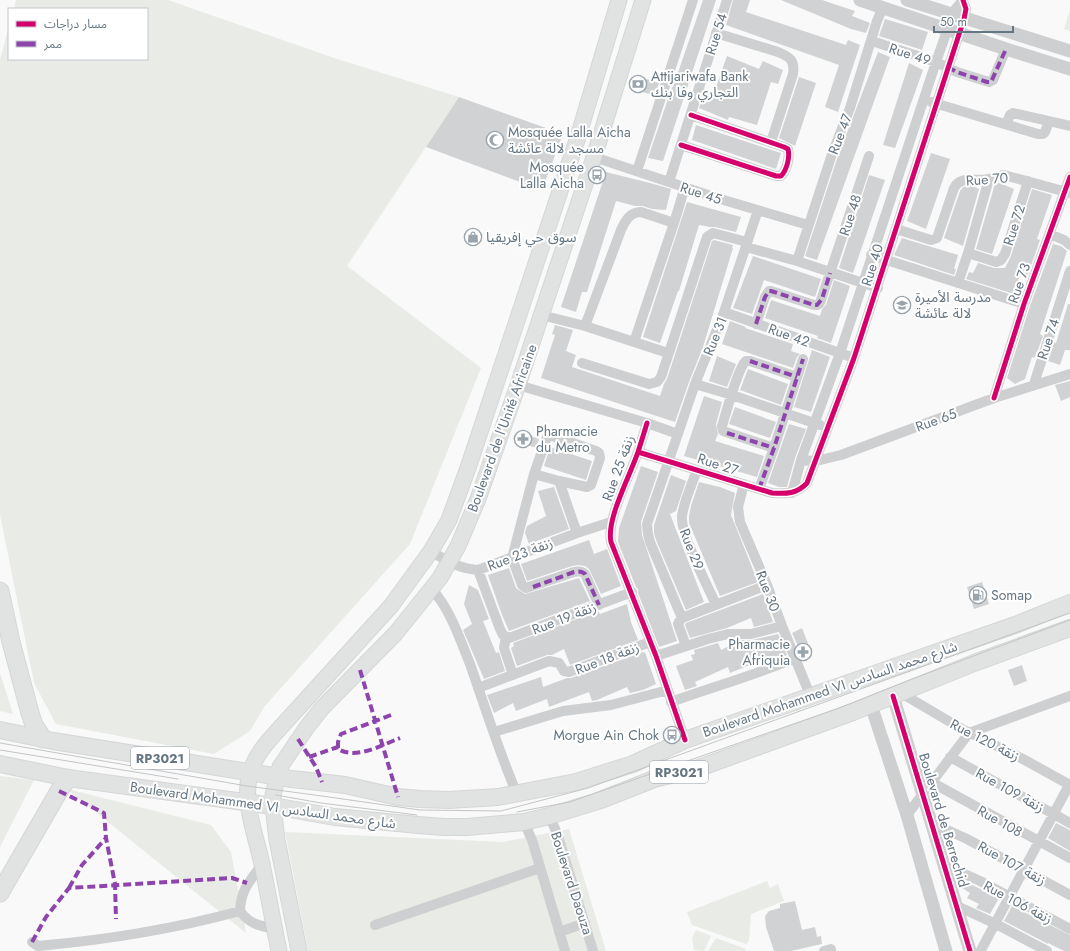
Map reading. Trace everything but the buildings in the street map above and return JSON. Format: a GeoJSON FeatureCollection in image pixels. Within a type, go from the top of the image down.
{"type":"FeatureCollection","features":[{"type":"Feature","properties":{"kind":"highway"},"geometry":{"type":"LineString","coordinates":[[0,591],[11,642],[30,713],[34,725],[43,738]]}},
{"type":"Feature","properties":{"kind":"highway"},"geometry":{"type":"LineString","coordinates":[[0,893],[68,778]]}},
{"type":"Feature","properties":{"kind":"main road","name":"Boulevard de l'Unité Africaine"},"geometry":{"type":"LineString","coordinates":[[279,951],[248,803],[247,786],[250,772],[267,743],[391,606],[431,551],[449,520],[469,465],[578,137],[619,0]]}},
{"type":"Feature","properties":{"kind":"main road","name":"Boulevard de l'Unité Africaine"},"geometry":{"type":"LineString","coordinates":[[299,951],[277,840],[273,806],[273,795],[280,767],[318,713],[395,634],[440,578],[458,546],[478,499],[542,315],[594,157],[643,0]]}},
{"type":"Feature","properties":{"kind":"main road","name":"Boulevard Mohammed VI شارع محمد السادس"},"geometry":{"type":"LineString","coordinates":[[0,730],[292,779],[344,785],[382,794],[420,799],[472,799],[517,794],[576,782],[611,772],[656,754],[685,740],[810,695],[1018,624],[1070,603]]}},
{"type":"Feature","properties":{"kind":"main road","name":"Boulevard Mohammed VI شارع محمد السادس"},"geometry":{"type":"LineString","coordinates":[[0,764],[68,778],[273,806],[319,815],[418,825],[467,827],[524,822],[598,801],[654,779],[699,768],[871,705],[974,663],[1070,628]]}},
{"type":"Feature","properties":{"kind":"street"},"geometry":{"type":"LineString","coordinates":[[637,171],[693,0]]}},
{"type":"Feature","properties":{"kind":"street","name":"Rue 54"},"geometry":{"type":"LineString","coordinates":[[669,182],[727,0]]}},
{"type":"Feature","properties":{"kind":"street"},"geometry":{"type":"LineString","coordinates":[[860,0],[1006,49],[1070,68]]}},
{"type":"Feature","properties":{"kind":"street"},"geometry":{"type":"LineString","coordinates":[[907,0],[1070,51]]}},
{"type":"Feature","properties":{"kind":"street"},"geometry":{"type":"LineString","coordinates":[[954,32],[959,17],[966,10],[963,0]]}},
{"type":"Feature","properties":{"kind":"street","name":"Rue 47"},"geometry":{"type":"LineString","coordinates":[[797,261],[883,7]]}},
{"type":"Feature","properties":{"kind":"street","name":"Rue 40"},"geometry":{"type":"LineString","coordinates":[[792,493],[801,460],[840,353],[871,255],[936,62],[954,32]]}},
{"type":"Feature","properties":{"kind":"street","name":"Rue 40"},"geometry":{"type":"LineString","coordinates":[[792,493],[800,490],[808,483],[854,358],[938,104],[948,67],[954,32]]}},
{"type":"Feature","properties":{"kind":"street"},"geometry":{"type":"LineString","coordinates":[[716,33],[778,52],[792,60],[794,67],[793,74],[772,142]]}},
{"type":"Feature","properties":{"kind":"street","name":"Rue 49"},"geometry":{"type":"LineString","coordinates":[[872,41],[936,62],[957,72],[987,82],[991,82],[1006,49]]}},
{"type":"Feature","properties":{"kind":"street"},"geometry":{"type":"LineString","coordinates":[[923,100],[1041,134],[1045,132],[1049,121]]}},
{"type":"Feature","properties":{"kind":"street"},"geometry":{"type":"LineString","coordinates":[[1006,124],[1010,115],[1013,113],[1070,126]]}},
{"type":"Feature","properties":{"kind":"street"},"geometry":{"type":"LineString","coordinates":[[681,144],[776,176],[781,176],[785,172],[788,151],[784,146],[691,115]]}},
{"type":"Feature","properties":{"kind":"street","name":"Rue 48"},"geometry":{"type":"LineString","coordinates":[[756,324],[765,297],[769,291],[814,305],[817,305],[822,299],[869,156]]}},
{"type":"Feature","properties":{"kind":"street","name":"Rue 45"},"geometry":{"type":"LineString","coordinates":[[594,157],[808,225]]}},
{"type":"Feature","properties":{"kind":"street","name":"Rue 70"},"geometry":{"type":"LineString","coordinates":[[896,230],[931,240],[934,239],[939,233],[954,188],[957,183],[962,180],[990,179],[1004,175],[1068,192]]}},
{"type":"Feature","properties":{"kind":"street","name":"Rue 73"},"geometry":{"type":"LineString","coordinates":[[994,398],[1024,304],[1050,234],[1068,192],[1070,177]]}},
{"type":"Feature","properties":{"kind":"street"},"geometry":{"type":"LineString","coordinates":[[958,283],[990,179]]}},
{"type":"Feature","properties":{"kind":"street","name":"Rue 72"},"geometry":{"type":"LineString","coordinates":[[968,253],[992,261],[998,261],[1005,254],[1028,181]]}},
{"type":"Feature","properties":{"kind":"street"},"geometry":{"type":"LineString","coordinates":[[634,342],[685,187]]}},
{"type":"Feature","properties":{"kind":"street","name":"Rue 31"},"geometry":{"type":"LineString","coordinates":[[682,618],[650,542],[647,529],[649,517],[695,384],[724,312],[758,210]]}},
{"type":"Feature","properties":{"kind":"street"},"geometry":{"type":"LineString","coordinates":[[585,326],[621,230],[629,217],[637,212],[641,212],[674,223]]}},
{"type":"Feature","properties":{"kind":"street"},"geometry":{"type":"LineString","coordinates":[[582,363],[652,384],[657,382],[661,377],[707,237],[713,233],[878,288]]}},
{"type":"Feature","properties":{"kind":"street"},"geometry":{"type":"LineString","coordinates":[[1050,234],[1064,240],[1070,245]]}},
{"type":"Feature","properties":{"kind":"street"},"geometry":{"type":"LineString","coordinates":[[871,255],[1024,304]]}},
{"type":"Feature","properties":{"kind":"street","name":"Rue 74"},"geometry":{"type":"LineString","coordinates":[[1034,384],[1070,271]]}},
{"type":"Feature","properties":{"kind":"street","name":"Rue 42"},"geometry":{"type":"LineString","coordinates":[[724,312],[854,358]]}},
{"type":"Feature","properties":{"kind":"street"},"geometry":{"type":"LineString","coordinates":[[542,315],[585,326],[668,353]]}},
{"type":"Feature","properties":{"kind":"street"},"geometry":{"type":"LineString","coordinates":[[759,489],[803,359]]}},
{"type":"Feature","properties":{"kind":"street"},"geometry":{"type":"LineString","coordinates":[[774,448],[723,431],[722,426],[732,395],[742,365],[746,361],[797,377]]}},
{"type":"Feature","properties":{"kind":"street","name":"Rue 65"},"geometry":{"type":"LineString","coordinates":[[801,460],[816,461],[841,455],[994,398],[1034,384],[1070,374]]}},
{"type":"Feature","properties":{"kind":"street"},"geometry":{"type":"LineString","coordinates":[[695,384],[828,427]]}},
{"type":"Feature","properties":{"kind":"street"},"geometry":{"type":"LineString","coordinates":[[518,385],[647,423],[678,434]]}},
{"type":"Feature","properties":{"kind":"street","name":"Rue 25 زنقة"},"geometry":{"type":"LineString","coordinates":[[611,522],[638,452],[647,423]]}},
{"type":"Feature","properties":{"kind":"street"},"geometry":{"type":"LineString","coordinates":[[534,474],[584,487],[590,486],[600,458],[598,453],[552,436],[548,436],[534,474],[512,558],[522,585],[526,588],[577,571],[583,572],[599,605]]}},
{"type":"Feature","properties":{"kind":"street","name":"Rue 27"},"geometry":{"type":"LineString","coordinates":[[638,452],[669,460],[772,493],[792,493]]}},
{"type":"Feature","properties":{"kind":"street","name":"Rue 29"},"geometry":{"type":"LineString","coordinates":[[697,470],[684,507],[682,522],[685,534],[716,605]]}},
{"type":"Feature","properties":{"kind":"street"},"geometry":{"type":"LineString","coordinates":[[559,481],[577,532]]}},
{"type":"Feature","properties":{"kind":"street","name":"Rue 30"},"geometry":{"type":"LineString","coordinates":[[744,484],[738,507],[740,522],[810,695]]}},
{"type":"Feature","properties":{"kind":"street","name":"Rue 23 زنقة"},"geometry":{"type":"LineString","coordinates":[[431,551],[448,562],[466,569],[478,570],[577,532],[611,522]]}},
{"type":"Feature","properties":{"kind":"street"},"geometry":{"type":"LineString","coordinates":[[611,522],[611,542],[656,656],[685,740]]}},
{"type":"Feature","properties":{"kind":"street"},"geometry":{"type":"LineString","coordinates":[[478,570],[503,633],[504,648],[513,675]]}},
{"type":"Feature","properties":{"kind":"street"},"geometry":{"type":"LineString","coordinates":[[686,646],[678,624],[682,618],[767,586]]}},
{"type":"Feature","properties":{"kind":"street"},"geometry":{"type":"LineString","coordinates":[[432,588],[449,611],[494,732],[506,770],[517,794]]}},
{"type":"Feature","properties":{"kind":"street","name":"Rue 19 زنقة"},"geometry":{"type":"LineString","coordinates":[[503,633],[515,637],[632,592]]}},
{"type":"Feature","properties":{"kind":"street"},"geometry":{"type":"LineString","coordinates":[[656,656],[728,634],[751,634],[782,626]]}},
{"type":"Feature","properties":{"kind":"street","name":"Rue 18 زنقة"},"geometry":{"type":"LineString","coordinates":[[478,688],[553,661],[559,663],[564,671],[569,672],[650,642]]}},
{"type":"Feature","properties":{"kind":"street"},"geometry":{"type":"LineString","coordinates":[[671,702],[727,682],[770,669],[796,658]]}},
{"type":"Feature","properties":{"kind":"street"},"geometry":{"type":"LineString","coordinates":[[494,732],[564,711],[611,705],[668,690]]}},
{"type":"Feature","properties":{"kind":"street","name":"Rue 120 زنقة"},"geometry":{"type":"LineString","coordinates":[[897,695],[1023,759],[1070,785]]}},
{"type":"Feature","properties":{"kind":"street","name":"Boulevard de Berrechid"},"geometry":{"type":"LineString","coordinates":[[897,695],[923,793],[957,906],[976,950]]}},
{"type":"Feature","properties":{"kind":"street"},"geometry":{"type":"LineString","coordinates":[[907,815],[969,732],[1070,696]]}},
{"type":"Feature","properties":{"kind":"street"},"geometry":{"type":"LineString","coordinates":[[871,705],[907,815],[946,951]]}},
{"type":"Feature","properties":{"kind":"street","name":"Rue 109 زنقة"},"geometry":{"type":"LineString","coordinates":[[950,757],[1070,823]]}},
{"type":"Feature","properties":{"kind":"street","name":"Rue 108"},"geometry":{"type":"LineString","coordinates":[[931,782],[1070,858]]}},
{"type":"Feature","properties":{"kind":"street"},"geometry":{"type":"LineString","coordinates":[[976,950],[996,924],[1070,785]]}},
{"type":"Feature","properties":{"kind":"street","name":"Boulevard Daouza"},"geometry":{"type":"LineString","coordinates":[[549,816],[557,833],[593,951]]}},
{"type":"Feature","properties":{"kind":"street","name":"Boulevard Daouza"},"geometry":{"type":"LineString","coordinates":[[524,822],[532,840],[565,951]]}},
{"type":"Feature","properties":{"kind":"street","name":"Rue 107 زنقة"},"geometry":{"type":"LineString","coordinates":[[932,822],[967,839],[1070,895]]}},
{"type":"Feature","properties":{"kind":"street"},"geometry":{"type":"LineString","coordinates":[[262,864],[242,892],[240,911],[248,921],[256,926],[275,929]]}},
{"type":"Feature","properties":{"kind":"street","name":"Rue 106 زنقة"},"geometry":{"type":"LineString","coordinates":[[945,865],[980,881],[1070,929]]}},
{"type":"Feature","properties":{"kind":"street"},"geometry":{"type":"LineString","coordinates":[[375,925],[540,868]]}},
{"type":"Feature","properties":{"kind":"street"},"geometry":{"type":"LineString","coordinates":[[957,906],[996,924],[1047,951]]}},
{"type":"Feature","properties":{"kind":"street"},"geometry":{"type":"LineString","coordinates":[[32,942],[38,946],[90,941],[179,926],[240,911]]}},
{"type":"Feature","properties":{"kind":"street"},"geometry":{"type":"LineString","coordinates":[[559,932],[585,923]]}},
{"type":"Feature","properties":{"kind":"shaded area"},"geometry":{"type":"Polygon","coordinates":[[[16,0],[168,0],[334,58],[459,97],[347,266],[481,368],[410,544],[264,707],[250,731],[214,754],[56,724],[34,683],[0,515],[0,60],[8,30],[8,60],[148,60],[148,8],[14,8],[16,0]]]}},
{"type":"Feature","properties":{"kind":"shaded area"},"geometry":{"type":"Polygon","coordinates":[[[1070,10],[1070,31],[1064,29],[1070,10]]]}},
{"type":"Feature","properties":{"kind":"shaded area"},"geometry":{"type":"Polygon","coordinates":[[[0,673],[13,714],[0,711],[0,673]]]}},
{"type":"Feature","properties":{"kind":"shaded area"},"geometry":{"type":"Polygon","coordinates":[[[0,776],[34,780],[0,847],[0,776]]]}},
{"type":"Feature","properties":{"kind":"shaded area"},"geometry":{"type":"Polygon","coordinates":[[[67,789],[211,825],[231,852],[246,933],[67,789]]]}},
{"type":"Feature","properties":{"kind":"shaded area"},"geometry":{"type":"Polygon","coordinates":[[[569,829],[606,951],[308,951],[285,832],[503,842],[569,829]]]}},
{"type":"Feature","properties":{"kind":"shaded area"},"geometry":{"type":"Polygon","coordinates":[[[767,881],[770,888],[778,884],[784,901],[751,914],[749,941],[746,944],[692,925],[687,912],[767,881]]]}},
{"type":"Feature","properties":{"kind":"shaded area"},"geometry":{"type":"Polygon","coordinates":[[[696,930],[711,936],[704,951],[694,950],[692,938],[696,930]]]}},
{"type":"Feature","properties":{"kind":"shaded area"},"geometry":{"type":"Polygon","coordinates":[[[716,938],[746,949],[745,951],[708,951],[716,938]]]}},
{"type":"Feature","properties":{"kind":"tram line"},"geometry":{"type":"LineString","coordinates":[[0,743],[247,786],[420,810],[501,811],[588,788],[1070,613]]}},
{"type":"Feature","properties":{"kind":"tram line"},"geometry":{"type":"LineString","coordinates":[[517,812],[570,802],[839,708],[1070,620]]}},
{"type":"Feature","properties":{"kind":"tram line"},"geometry":{"type":"LineString","coordinates":[[0,750],[178,779]]}},
{"type":"Feature","properties":{"kind":"tram line"},"geometry":{"type":"LineString","coordinates":[[276,795],[321,803],[417,815]]}},
{"type":"Feature","properties":{"kind":"marked path"},"geometry":{"type":"LineString","coordinates":[[948,67],[957,72],[991,82],[1006,49]]}},
{"type":"Feature","properties":{"kind":"marked path"},"geometry":{"type":"LineString","coordinates":[[756,324],[765,297],[769,291],[817,305],[822,299],[830,273]]}},
{"type":"Feature","properties":{"kind":"marked path"},"geometry":{"type":"LineString","coordinates":[[759,489],[803,359]]}},
{"type":"Feature","properties":{"kind":"marked path"},"geometry":{"type":"LineString","coordinates":[[750,361],[797,377]]}},
{"type":"Feature","properties":{"kind":"marked path"},"geometry":{"type":"LineString","coordinates":[[727,433],[774,448]]}},
{"type":"Feature","properties":{"kind":"marked path"},"geometry":{"type":"LineString","coordinates":[[533,587],[578,571],[585,574],[599,605]]}},
{"type":"Feature","properties":{"kind":"marked path"},"geometry":{"type":"LineString","coordinates":[[360,670],[398,797]]}},
{"type":"Feature","properties":{"kind":"marked path"},"geometry":{"type":"LineString","coordinates":[[391,715],[341,734],[338,742],[338,749],[345,752],[361,752],[400,738]]}},
{"type":"Feature","properties":{"kind":"marked path"},"geometry":{"type":"LineString","coordinates":[[298,739],[316,767],[322,782]]}},
{"type":"Feature","properties":{"kind":"marked path"},"geometry":{"type":"LineString","coordinates":[[309,757],[338,747]]}},
{"type":"Feature","properties":{"kind":"marked path"},"geometry":{"type":"LineString","coordinates":[[59,791],[104,813],[106,838],[115,884],[116,919]]}},
{"type":"Feature","properties":{"kind":"marked path"},"geometry":{"type":"LineString","coordinates":[[69,888],[82,865],[106,838]]}},
{"type":"Feature","properties":{"kind":"marked path"},"geometry":{"type":"LineString","coordinates":[[32,942],[46,917],[69,888],[232,878],[247,883]]}},
{"type":"Feature","properties":{"kind":"cycle path"},"geometry":{"type":"LineString","coordinates":[[638,452],[772,493],[795,491],[807,483],[854,358],[964,19],[966,9],[963,0]]}},
{"type":"Feature","properties":{"kind":"cycle path"},"geometry":{"type":"LineString","coordinates":[[681,145],[776,176],[781,176],[788,163],[788,149],[784,147],[691,115]]}},
{"type":"Feature","properties":{"kind":"cycle path"},"geometry":{"type":"LineString","coordinates":[[994,398],[1024,304],[1070,177]]}},
{"type":"Feature","properties":{"kind":"cycle path"},"geometry":{"type":"LineString","coordinates":[[647,423],[638,452],[615,510],[610,533],[611,542],[656,656],[685,740]]}},
{"type":"Feature","properties":{"kind":"cycle path"},"geometry":{"type":"LineString","coordinates":[[893,696],[970,951]]}},
{"type":"Feature","properties":{"kind":"place","name":"Attijariwafa Bank التجاري وفا بنك"},"geometry":{"type":"Point","coordinates":[638,84]}},
{"type":"Feature","properties":{"kind":"place","name":"Mosquée Lalla Aicha مسجد لالة عائشة"},"geometry":{"type":"Point","coordinates":[495,140]}},
{"type":"Feature","properties":{"kind":"place","name":"Mosquée Lalla Aicha"},"geometry":{"type":"Point","coordinates":[597,175]}},
{"type":"Feature","properties":{"kind":"place","name":"سوق حي إفريقيا"},"geometry":{"type":"Point","coordinates":[473,237]}},
{"type":"Feature","properties":{"kind":"place","name":"مدرسة الأميرة لالة عائشة"},"geometry":{"type":"Point","coordinates":[902,305]}},
{"type":"Feature","properties":{"kind":"place","name":"Pharmacie du Metro"},"geometry":{"type":"Point","coordinates":[523,439]}},
{"type":"Feature","properties":{"kind":"place","name":"Somap"},"geometry":{"type":"Point","coordinates":[978,595]}},
{"type":"Feature","properties":{"kind":"place","name":"Pharmacie Afriquia"},"geometry":{"type":"Point","coordinates":[803,652]}},
{"type":"Feature","properties":{"kind":"place","name":"Morgue Ain Chok"},"geometry":{"type":"Point","coordinates":[672,735]}}]}
